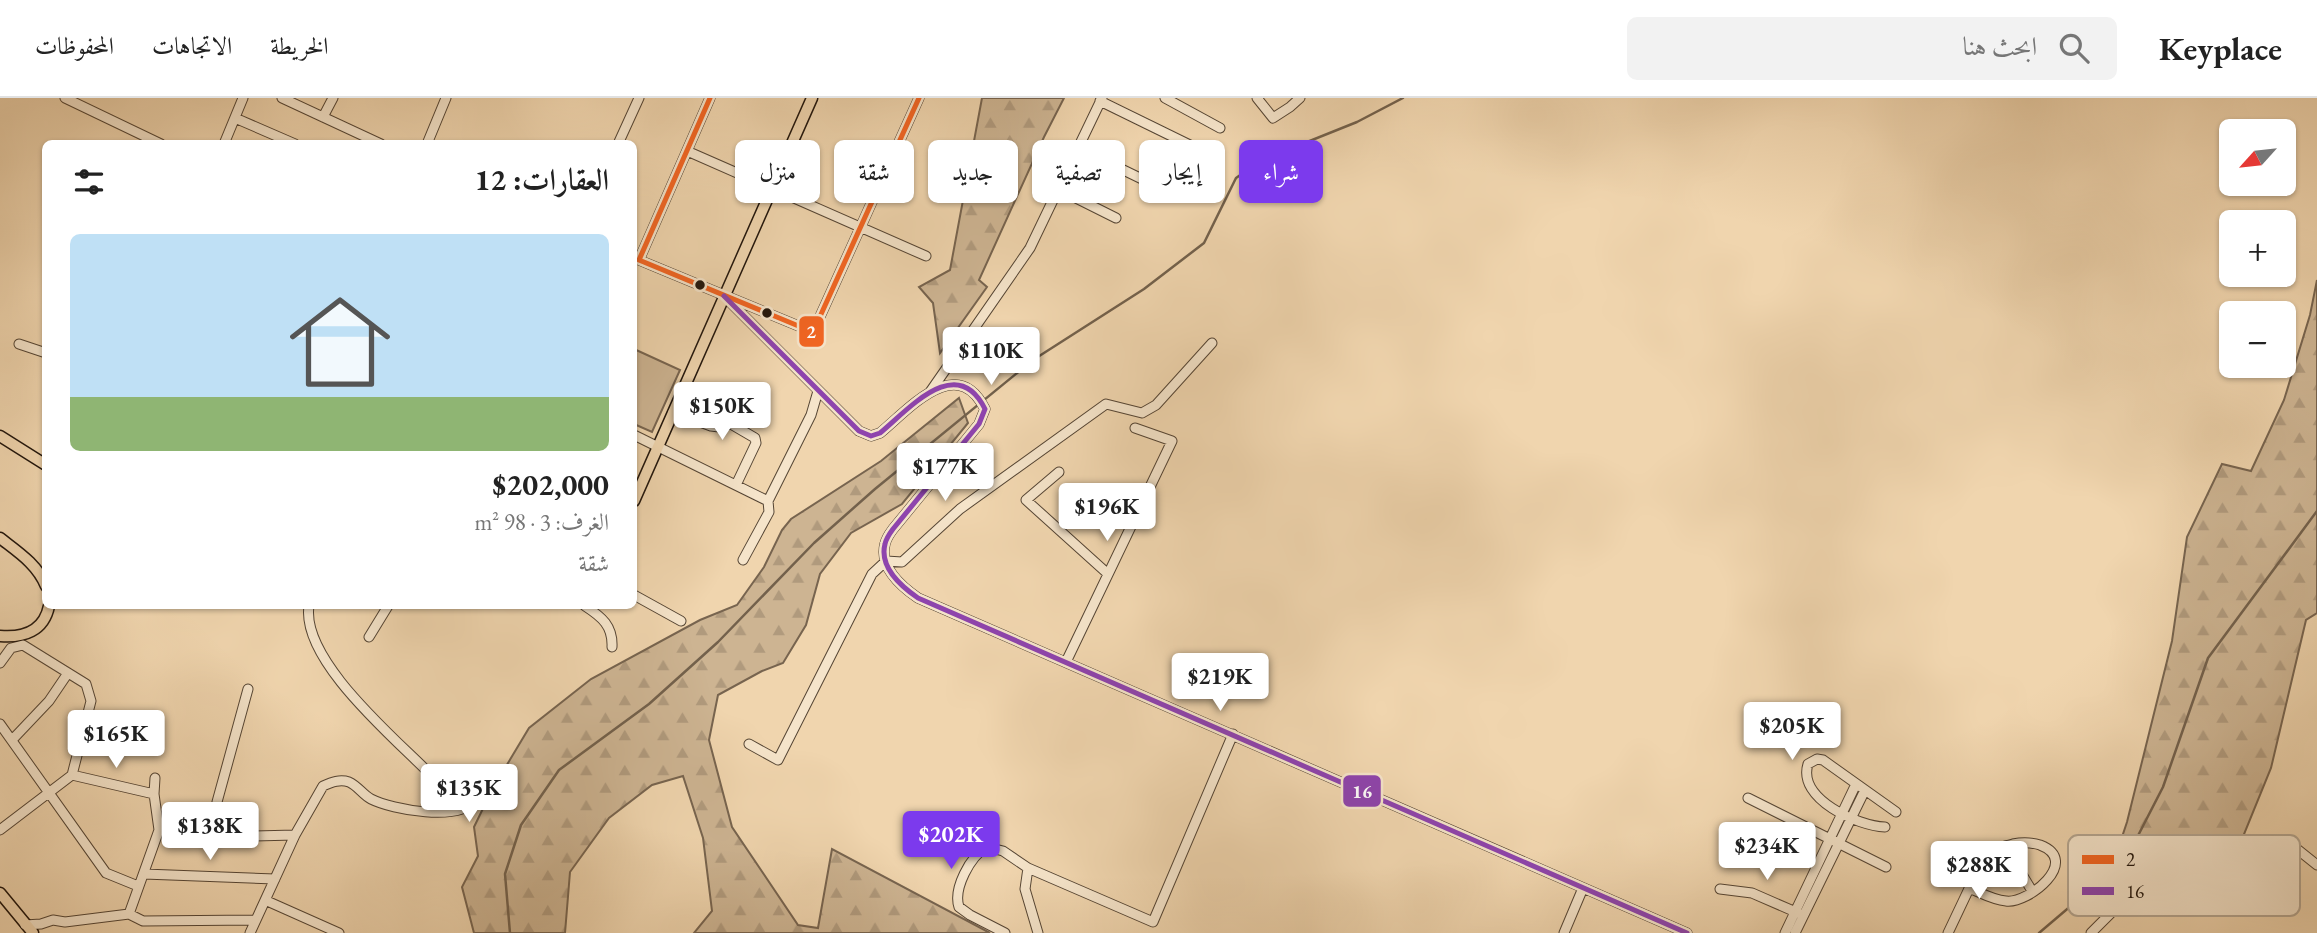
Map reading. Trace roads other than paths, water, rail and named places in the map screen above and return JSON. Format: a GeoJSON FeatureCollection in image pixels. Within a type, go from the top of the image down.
{"type":"FeatureCollection","features":[{"type":"Feature","properties":{"kind":"main road"},"geometry":{"type":"LineString","coordinates":[[793,140],[812,98]]}},
{"type":"Feature","properties":{"kind":"main road"},"geometry":{"type":"LineString","coordinates":[[637,494],[765,203]]}},
{"type":"Feature","properties":{"kind":"main road"},"geometry":{"type":"LineString","coordinates":[[0,436],[42,462]]}},
{"type":"Feature","properties":{"kind":"main road"},"geometry":{"type":"LineString","coordinates":[[0,538],[32,563],[42,578]]}},
{"type":"Feature","properties":{"kind":"main road"},"geometry":{"type":"LineString","coordinates":[[0,636],[20,636],[38,629],[49,609]]}},
{"type":"Feature","properties":{"kind":"main road"},"geometry":{"type":"LineString","coordinates":[[0,893],[29,929]]}},
{"type":"Feature","properties":{"kind":"street"},"geometry":{"type":"LineString","coordinates":[[65,98],[153,140]]}},
{"type":"Feature","properties":{"kind":"street"},"geometry":{"type":"LineString","coordinates":[[226,140],[243,98]]}},
{"type":"Feature","properties":{"kind":"street"},"geometry":{"type":"LineString","coordinates":[[282,98],[371,140]]}},
{"type":"Feature","properties":{"kind":"street"},"geometry":{"type":"LineString","coordinates":[[323,117],[333,98]]}},
{"type":"Feature","properties":{"kind":"street"},"geometry":{"type":"LineString","coordinates":[[429,140],[446,98]]}},
{"type":"Feature","properties":{"kind":"street"},"geometry":{"type":"LineString","coordinates":[[620,140],[639,98]]}},
{"type":"Feature","properties":{"kind":"street"},"geometry":{"type":"LineString","coordinates":[[637,257],[710,98]]}},
{"type":"Feature","properties":{"kind":"street"},"geometry":{"type":"LineString","coordinates":[[637,259],[813,332],[918,98]]}},
{"type":"Feature","properties":{"kind":"street"},"geometry":{"type":"LineString","coordinates":[[1165,98],[1220,128]]}},
{"type":"Feature","properties":{"kind":"street"},"geometry":{"type":"LineString","coordinates":[[1257,98],[1273,118],[1300,98]]}},
{"type":"Feature","properties":{"kind":"street"},"geometry":{"type":"LineString","coordinates":[[1082,140],[1101,100],[1180,140]]}},
{"type":"Feature","properties":{"kind":"street"},"geometry":{"type":"LineString","coordinates":[[235,118],[286,140]]}},
{"type":"Feature","properties":{"kind":"street"},"geometry":{"type":"LineString","coordinates":[[687,151],[735,172]]}},
{"type":"Feature","properties":{"kind":"street"},"geometry":{"type":"LineString","coordinates":[[806,203],[926,256]]}},
{"type":"Feature","properties":{"kind":"street"},"geometry":{"type":"LineString","coordinates":[[930,392],[1030,247],[1051,203]]}},
{"type":"Feature","properties":{"kind":"street"},"geometry":{"type":"LineString","coordinates":[[1086,203],[1116,218]]}},
{"type":"Feature","properties":{"kind":"street"},"geometry":{"type":"LineString","coordinates":[[724,296],[859,431],[871,436],[880,433],[930,392],[949,383],[965,385],[978,395],[985,408],[979,424],[893,529],[885,545],[886,561],[902,587],[919,598],[1687,933]]}},
{"type":"Feature","properties":{"kind":"street"},"geometry":{"type":"LineString","coordinates":[[749,744],[778,760],[872,574],[886,561],[902,562],[960,509],[1106,404],[1142,413],[1156,405],[1212,343]]}},
{"type":"Feature","properties":{"kind":"street"},"geometry":{"type":"LineString","coordinates":[[19,344],[42,352]]}},
{"type":"Feature","properties":{"kind":"street"},"geometry":{"type":"LineString","coordinates":[[743,560],[769,512],[768,501],[811,415],[818,391]]}},
{"type":"Feature","properties":{"kind":"street"},"geometry":{"type":"LineString","coordinates":[[673,412],[711,426],[731,424],[755,438],[756,443],[736,485]]}},
{"type":"Feature","properties":{"kind":"street"},"geometry":{"type":"LineString","coordinates":[[1066,662],[1172,441],[1135,428]]}},
{"type":"Feature","properties":{"kind":"street"},"geometry":{"type":"LineString","coordinates":[[637,436],[768,501]]}},
{"type":"Feature","properties":{"kind":"street"},"geometry":{"type":"LineString","coordinates":[[1059,472],[1026,500],[1108,574]]}},
{"type":"Feature","properties":{"kind":"street"},"geometry":{"type":"LineString","coordinates":[[637,597],[681,621]]}},
{"type":"Feature","properties":{"kind":"street"},"geometry":{"type":"LineString","coordinates":[[250,933],[318,791],[331,782],[340,780],[354,785],[368,798],[391,806],[451,813],[469,808],[476,800],[474,793],[442,783],[427,771],[344,687],[311,632],[307,619],[309,609]]}},
{"type":"Feature","properties":{"kind":"street"},"geometry":{"type":"LineString","coordinates":[[369,637],[386,609]]}},
{"type":"Feature","properties":{"kind":"street"},"geometry":{"type":"LineString","coordinates":[[590,609],[603,619],[612,632],[612,647]]}},
{"type":"Feature","properties":{"kind":"street"},"geometry":{"type":"LineString","coordinates":[[0,663],[11,648],[23,645],[86,684],[91,701],[72,775],[0,830]]}},
{"type":"Feature","properties":{"kind":"street"},"geometry":{"type":"LineString","coordinates":[[12,740],[49,701],[68,673]]}},
{"type":"Feature","properties":{"kind":"street"},"geometry":{"type":"LineString","coordinates":[[219,838],[217,802],[248,689]]}},
{"type":"Feature","properties":{"kind":"street"},"geometry":{"type":"LineString","coordinates":[[0,724],[106,873],[138,886]]}},
{"type":"Feature","properties":{"kind":"street"},"geometry":{"type":"LineString","coordinates":[[1149,933],[1233,734]]}},
{"type":"Feature","properties":{"kind":"street"},"geometry":{"type":"LineString","coordinates":[[1885,827],[1847,816],[1814,794],[1806,768],[1812,761],[1823,760],[1896,812]]}},
{"type":"Feature","properties":{"kind":"street"},"geometry":{"type":"LineString","coordinates":[[72,775],[154,794]]}},
{"type":"Feature","properties":{"kind":"street"},"geometry":{"type":"LineString","coordinates":[[129,914],[159,830],[154,794],[155,778]]}},
{"type":"Feature","properties":{"kind":"street"},"geometry":{"type":"LineString","coordinates":[[1847,816],[1856,784]]}},
{"type":"Feature","properties":{"kind":"street"},"geometry":{"type":"LineString","coordinates":[[1785,933],[1799,914],[1847,816],[1865,790]]}},
{"type":"Feature","properties":{"kind":"street"},"geometry":{"type":"LineString","coordinates":[[1748,798],[1886,867]]}},
{"type":"Feature","properties":{"kind":"street"},"geometry":{"type":"LineString","coordinates":[[159,830],[219,838],[295,835]]}},
{"type":"Feature","properties":{"kind":"street"},"geometry":{"type":"LineString","coordinates":[[1948,933],[1969,888],[1986,853],[2005,846],[2031,842],[2048,849],[2055,857],[2054,871],[2032,891],[2018,899],[2004,901],[1969,888]]}},
{"type":"Feature","properties":{"kind":"street"},"geometry":{"type":"LineString","coordinates":[[2005,846],[2032,891]]}},
{"type":"Feature","properties":{"kind":"street"},"geometry":{"type":"LineString","coordinates":[[1005,933],[960,907],[957,893],[975,855],[987,847],[1003,851],[1028,868],[1153,922]]}},
{"type":"Feature","properties":{"kind":"street"},"geometry":{"type":"LineString","coordinates":[[2300,851],[2317,865]]}},
{"type":"Feature","properties":{"kind":"street"},"geometry":{"type":"LineString","coordinates":[[1028,868],[1025,889],[1038,933]]}},
{"type":"Feature","properties":{"kind":"street"},"geometry":{"type":"LineString","coordinates":[[144,874],[275,879]]}},
{"type":"Feature","properties":{"kind":"street"},"geometry":{"type":"LineString","coordinates":[[1564,933],[1583,888]]}},
{"type":"Feature","properties":{"kind":"street"},"geometry":{"type":"LineString","coordinates":[[1720,889],[1752,893],[1799,914]]}},
{"type":"Feature","properties":{"kind":"street"},"geometry":{"type":"LineString","coordinates":[[267,901],[339,933]]}},
{"type":"Feature","properties":{"kind":"street"},"geometry":{"type":"LineString","coordinates":[[29,929],[53,920],[65,922],[129,914],[143,920],[256,920]]}},
{"type":"Feature","properties":{"kind":"street"},"geometry":{"type":"LineString","coordinates":[[1795,933],[1799,914]]}},
{"type":"Feature","properties":{"kind":"street"},"geometry":{"type":"LineString","coordinates":[[2091,933],[2108,916]]}},
{"type":"Feature","properties":{"kind":"waterway"},"geometry":{"type":"LineString","coordinates":[[510,933],[505,874],[521,825],[559,770],[649,704],[718,642],[814,543],[875,489],[1033,360],[1144,289],[1204,243],[1236,178],[1262,160],[1357,122],[1403,98]]}},
{"type":"Feature","properties":{"kind":"waterway"},"geometry":{"type":"LineString","coordinates":[[2138,835],[2163,787],[2208,658],[2317,511]]}},
{"type":"Feature","properties":{"kind":"waterway"},"geometry":{"type":"LineString","coordinates":[[2039,933],[2068,908]]}}]}
